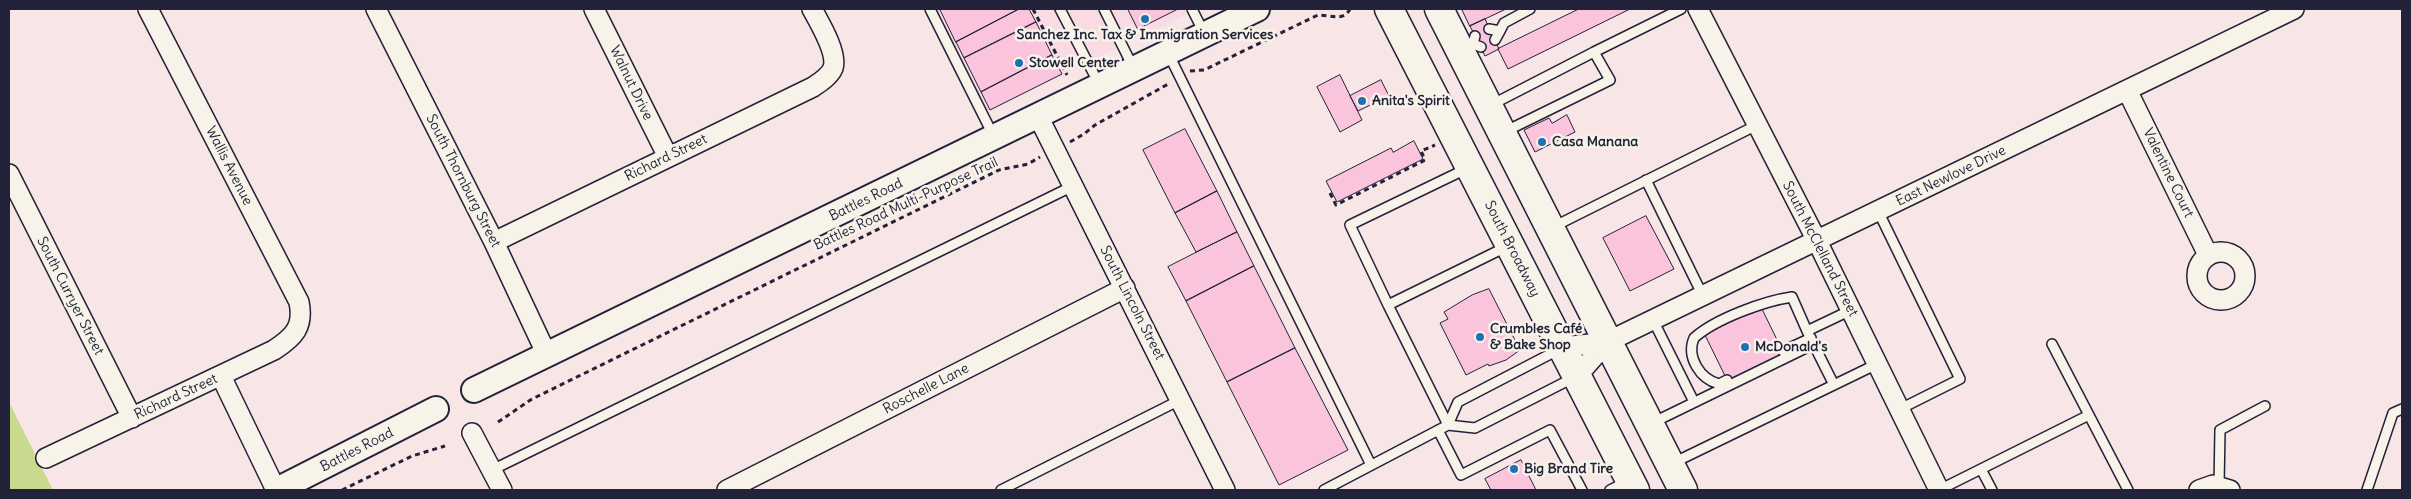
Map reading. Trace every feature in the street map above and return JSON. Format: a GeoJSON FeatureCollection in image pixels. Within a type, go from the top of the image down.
{"type":"FeatureCollection","features":[{"type":"Feature","properties":{"kind":"main road","name":"South Broadway"},"geometry":{"type":"LineString","coordinates":[[1389,9],[1563,347],[1625,487]]}},
{"type":"Feature","properties":{"kind":"main road"},"geometry":{"type":"LineString","coordinates":[[1439,9],[1472,44],[1488,106],[1683,490]]}},
{"type":"Feature","properties":{"kind":"street","name":"Wallis Avenue"},"geometry":{"type":"LineString","coordinates":[[148,9],[299,302],[302,315],[299,326]]}},
{"type":"Feature","properties":{"kind":"street","name":"South Thornburg Street"},"geometry":{"type":"LineString","coordinates":[[376,9],[494,242],[547,354]]}},
{"type":"Feature","properties":{"kind":"street","name":"Walnut Drive"},"geometry":{"type":"LineString","coordinates":[[594,9],[668,157]]}},
{"type":"Feature","properties":{"kind":"street","name":"Richard Street"},"geometry":{"type":"LineString","coordinates":[[494,242],[813,87],[823,80],[833,69],[833,55],[812,9]]}},
{"type":"Feature","properties":{"kind":"street","name":"Battles Road"},"geometry":{"type":"LineString","coordinates":[[474,390],[1257,9]]}},
{"type":"Feature","properties":{"kind":"street","name":"South McClelland Street"},"geometry":{"type":"LineString","coordinates":[[1698,9],[1817,241],[1939,490]]}},
{"type":"Feature","properties":{"kind":"street","name":"East Newlove Drive"},"geometry":{"type":"LineString","coordinates":[[1563,347],[1607,342],[2127,90],[2265,15],[2294,9]]}},
{"type":"Feature","properties":{"kind":"street","name":"Valentine Court"},"geometry":{"type":"LineString","coordinates":[[2127,90],[2208,255]]}},
{"type":"Feature","properties":{"kind":"street","name":"South Lincoln Street"},"geometry":{"type":"LineString","coordinates":[[1038,116],[1225,490]]}},
{"type":"Feature","properties":{"kind":"street","name":"South Curryer Street"},"geometry":{"type":"LineString","coordinates":[[9,174],[132,418]]}},
{"type":"Feature","properties":{"kind":"street","name":"Roschelle Lane"},"geometry":{"type":"LineString","coordinates":[[727,490],[1125,288]]}},
{"type":"Feature","properties":{"kind":"street","name":"Richard Street"},"geometry":{"type":"LineString","coordinates":[[46,458],[274,350],[290,339],[299,326]]}},
{"type":"Feature","properties":{"kind":"street","name":"East Newlove Drive"},"geometry":{"type":"LineString","coordinates":[[1577,376],[1607,342]]}},
{"type":"Feature","properties":{"kind":"street"},"geometry":{"type":"LineString","coordinates":[[221,376],[277,490]]}},
{"type":"Feature","properties":{"kind":"street","name":"Battles Road"},"geometry":{"type":"LineString","coordinates":[[277,490],[436,409]]}},
{"type":"Feature","properties":{"kind":"street"},"geometry":{"type":"LineString","coordinates":[[472,433],[502,490]]}},
{"type":"Feature","properties":{"kind":"street"},"geometry":{"type":"LineString","coordinates":[[2199,490],[2213,485],[2224,488]]}},
{"type":"Feature","properties":{"kind":"lane"},"geometry":{"type":"LineString","coordinates":[[930,9],[994,137]]}},
{"type":"Feature","properties":{"kind":"lane"},"geometry":{"type":"LineString","coordinates":[[1060,9],[1100,86]]}},
{"type":"Feature","properties":{"kind":"lane"},"geometry":{"type":"LineString","coordinates":[[1104,9],[1134,69]]}},
{"type":"Feature","properties":{"kind":"lane"},"geometry":{"type":"LineString","coordinates":[[1192,9],[1204,35]]}},
{"type":"Feature","properties":{"kind":"lane"},"geometry":{"type":"LineString","coordinates":[[1495,40],[1504,23],[1530,9]]}},
{"type":"Feature","properties":{"kind":"lane"},"geometry":{"type":"LineString","coordinates":[[1488,106],[1681,9]]}},
{"type":"Feature","properties":{"kind":"lane"},"geometry":{"type":"LineString","coordinates":[[1489,29],[1500,32]]}},
{"type":"Feature","properties":{"kind":"lane"},"geometry":{"type":"LineString","coordinates":[[1502,133],[1610,80],[1594,52]]}},
{"type":"Feature","properties":{"kind":"lane"},"geometry":{"type":"LineString","coordinates":[[1168,53],[1371,465]]}},
{"type":"Feature","properties":{"kind":"lane"},"geometry":{"type":"LineString","coordinates":[[1550,228],[1757,125]]}},
{"type":"Feature","properties":{"kind":"lane"},"geometry":{"type":"LineString","coordinates":[[1448,425],[1350,225],[1470,167]]}},
{"type":"Feature","properties":{"kind":"lane"},"geometry":{"type":"LineString","coordinates":[[1646,180],[1703,296]]}},
{"type":"Feature","properties":{"kind":"lane"},"geometry":{"type":"LineString","coordinates":[[492,470],[1073,186]]}},
{"type":"Feature","properties":{"kind":"lane"},"geometry":{"type":"LineString","coordinates":[[1878,211],[1960,379],[1900,408]]}},
{"type":"Feature","properties":{"kind":"lane"},"geometry":{"type":"LineString","coordinates":[[1388,305],[1510,245]]}},
{"type":"Feature","properties":{"kind":"lane"},"geometry":{"type":"LineString","coordinates":[[1727,380],[1719,384],[1708,381],[1698,368],[1691,353],[1694,338],[1708,328],[1759,304],[1792,297],[1834,385]]}},
{"type":"Feature","properties":{"kind":"lane"},"geometry":{"type":"LineString","coordinates":[[1649,424],[1694,402],[1811,338],[1851,310]]}},
{"type":"Feature","properties":{"kind":"lane"},"geometry":{"type":"LineString","coordinates":[[1653,320],[1694,402]]}},
{"type":"Feature","properties":{"kind":"lane"},"geometry":{"type":"LineString","coordinates":[[1783,351],[1811,338]]}},
{"type":"Feature","properties":{"kind":"lane"},"geometry":{"type":"LineString","coordinates":[[2052,344],[2128,490]]}},
{"type":"Feature","properties":{"kind":"lane"},"geometry":{"type":"LineString","coordinates":[[1448,425],[1458,402],[1563,347]]}},
{"type":"Feature","properties":{"kind":"lane"},"geometry":{"type":"LineString","coordinates":[[1670,465],[1878,364]]}},
{"type":"Feature","properties":{"kind":"lane"},"geometry":{"type":"LineString","coordinates":[[1324,490],[1448,425],[1475,428],[1577,376]]}},
{"type":"Feature","properties":{"kind":"lane"},"geometry":{"type":"LineString","coordinates":[[1001,490],[1180,400]]}},
{"type":"Feature","properties":{"kind":"lane"},"geometry":{"type":"LineString","coordinates":[[2224,488],[2220,430],[2265,406]]}},
{"type":"Feature","properties":{"kind":"lane"},"geometry":{"type":"LineString","coordinates":[[2367,490],[2393,413],[2402,409]]}},
{"type":"Feature","properties":{"kind":"lane"},"geometry":{"type":"LineString","coordinates":[[1939,490],[2089,415]]}},
{"type":"Feature","properties":{"kind":"lane"},"geometry":{"type":"LineString","coordinates":[[1438,430],[1460,475],[1550,430],[1582,490]]}},
{"type":"Feature","properties":{"kind":"lane"},"geometry":{"type":"LineString","coordinates":[[1981,469],[1992,490]]}},
{"type":"Feature","properties":{"kind":"path"},"geometry":{"type":"LineString","coordinates":[[1033,9],[1067,75]]}},
{"type":"Feature","properties":{"kind":"path","name":"Battles Road Multi-Purpose Trail"},"geometry":{"type":"LineString","coordinates":[[498,422],[532,399],[999,170],[1028,164],[1084,134],[1095,124],[1152,95],[1187,71],[1204,70],[1318,15],[1338,18],[1346,15],[1350,9]]}},
{"type":"Feature","properties":{"kind":"path"},"geometry":{"type":"LineString","coordinates":[[1330,193],[1336,205],[1425,160],[1421,151],[1435,144]]}},
{"type":"Feature","properties":{"kind":"path"},"geometry":{"type":"LineString","coordinates":[[342,490],[412,456],[445,446]]}},
{"type":"Feature","properties":{"kind":"shaded area","name":"Stowell Center"},"geometry":{"type":"Polygon","coordinates":[[[923,9],[1198,9],[977,117],[923,9]]]}},
{"type":"Feature","properties":{"kind":"green space"},"geometry":{"type":"Polygon","coordinates":[[[9,402],[53,490],[9,490],[9,402]]]}},
{"type":"Feature","properties":{"kind":"building"},"geometry":{"type":"Polygon","coordinates":[[[940,9],[1019,9],[956,42],[940,9]]]}},
{"type":"Feature","properties":{"kind":"building"},"geometry":{"type":"Polygon","coordinates":[[[1019,9],[1029,9],[1036,22],[964,58],[956,42],[1019,9]]]}},
{"type":"Feature","properties":{"kind":"building","name":"Sanchez Inc. Tax & Immigration Services"},"geometry":{"type":"Polygon","coordinates":[[[1128,9],[1178,9],[1138,29],[1128,9]]]}},
{"type":"Feature","properties":{"kind":"building"},"geometry":{"type":"Polygon","coordinates":[[[1462,9],[1506,9],[1470,26],[1462,9]]]}},
{"type":"Feature","properties":{"kind":"building"},"geometry":{"type":"Polygon","coordinates":[[[1579,9],[1630,9],[1508,69],[1498,49],[1579,9]]]}},
{"type":"Feature","properties":{"kind":"building"},"geometry":{"type":"Polygon","coordinates":[[[1485,19],[1499,49],[1485,56],[1470,26],[1485,19]]]}},
{"type":"Feature","properties":{"kind":"building"},"geometry":{"type":"Polygon","coordinates":[[[1036,22],[1052,55],[981,92],[964,58],[1036,22]]]}},
{"type":"Feature","properties":{"kind":"building"},"geometry":{"type":"Polygon","coordinates":[[[1052,55],[1062,74],[990,110],[981,92],[1052,55]]]}},
{"type":"Feature","properties":{"kind":"building"},"geometry":{"type":"Polygon","coordinates":[[[1340,75],[1362,120],[1340,132],[1317,87],[1340,75]]]}},
{"type":"Feature","properties":{"kind":"building"},"geometry":{"type":"Polygon","coordinates":[[[1381,80],[1389,96],[1358,111],[1350,96],[1381,80]]]}},
{"type":"Feature","properties":{"kind":"building","name":"Casa Manana"},"geometry":{"type":"Polygon","coordinates":[[[1567,115],[1575,132],[1535,152],[1524,130],[1549,118],[1552,123],[1567,115]]]}},
{"type":"Feature","properties":{"kind":"building"},"geometry":{"type":"Polygon","coordinates":[[[1185,129],[1217,191],[1175,213],[1143,150],[1185,129]]]}},
{"type":"Feature","properties":{"kind":"building"},"geometry":{"type":"Polygon","coordinates":[[[1414,141],[1423,159],[1337,202],[1326,181],[1391,148],[1393,152],[1414,141]]]}},
{"type":"Feature","properties":{"kind":"building"},"geometry":{"type":"Polygon","coordinates":[[[1217,191],[1237,232],[1196,252],[1175,213],[1217,191]]]}},
{"type":"Feature","properties":{"kind":"building"},"geometry":{"type":"Polygon","coordinates":[[[1646,216],[1674,269],[1630,291],[1603,238],[1646,216]]]}},
{"type":"Feature","properties":{"kind":"building"},"geometry":{"type":"Polygon","coordinates":[[[1237,232],[1254,266],[1186,301],[1168,267],[1237,232]]]}},
{"type":"Feature","properties":{"kind":"building"},"geometry":{"type":"Polygon","coordinates":[[[1254,266],[1295,348],[1227,382],[1186,301],[1254,266]]]}},
{"type":"Feature","properties":{"kind":"building","name":"Crumbles Café & Bake Shop"},"geometry":{"type":"Polygon","coordinates":[[[1489,289],[1520,350],[1506,360],[1489,366],[1488,364],[1466,375],[1440,323],[1448,319],[1444,312],[1472,295],[1489,289]]]}},
{"type":"Feature","properties":{"kind":"building"},"geometry":{"type":"Polygon","coordinates":[[[1761,307],[1784,354],[1728,382],[1705,335],[1761,307]]]}},
{"type":"Feature","properties":{"kind":"building"},"geometry":{"type":"Polygon","coordinates":[[[1295,348],[1348,450],[1279,485],[1227,382],[1295,348]]]}},
{"type":"Feature","properties":{"kind":"building","name":"Big Brand Tire"},"geometry":{"type":"Polygon","coordinates":[[[1521,460],[1536,490],[1491,490],[1485,479],[1521,460]]]}},
{"type":"Feature","properties":{"kind":"place","name":"Sanchez Inc. Tax & Immigration Services"},"geometry":{"type":"Point","coordinates":[1145,19]}},
{"type":"Feature","properties":{"kind":"place","name":"Stowell Center"},"geometry":{"type":"Point","coordinates":[1019,63]}},
{"type":"Feature","properties":{"kind":"place","name":"Anita's Spirit"},"geometry":{"type":"Point","coordinates":[1362,101]}},
{"type":"Feature","properties":{"kind":"place","name":"Casa Manana"},"geometry":{"type":"Point","coordinates":[1542,142]}},
{"type":"Feature","properties":{"kind":"place","name":"Crumbles Café & Bake Shop"},"geometry":{"type":"Point","coordinates":[1480,337]}},
{"type":"Feature","properties":{"kind":"place","name":"McDonald's"},"geometry":{"type":"Point","coordinates":[1745,347]}},
{"type":"Feature","properties":{"kind":"place","name":"Big Brand Tire"},"geometry":{"type":"Point","coordinates":[1514,469]}}]}
